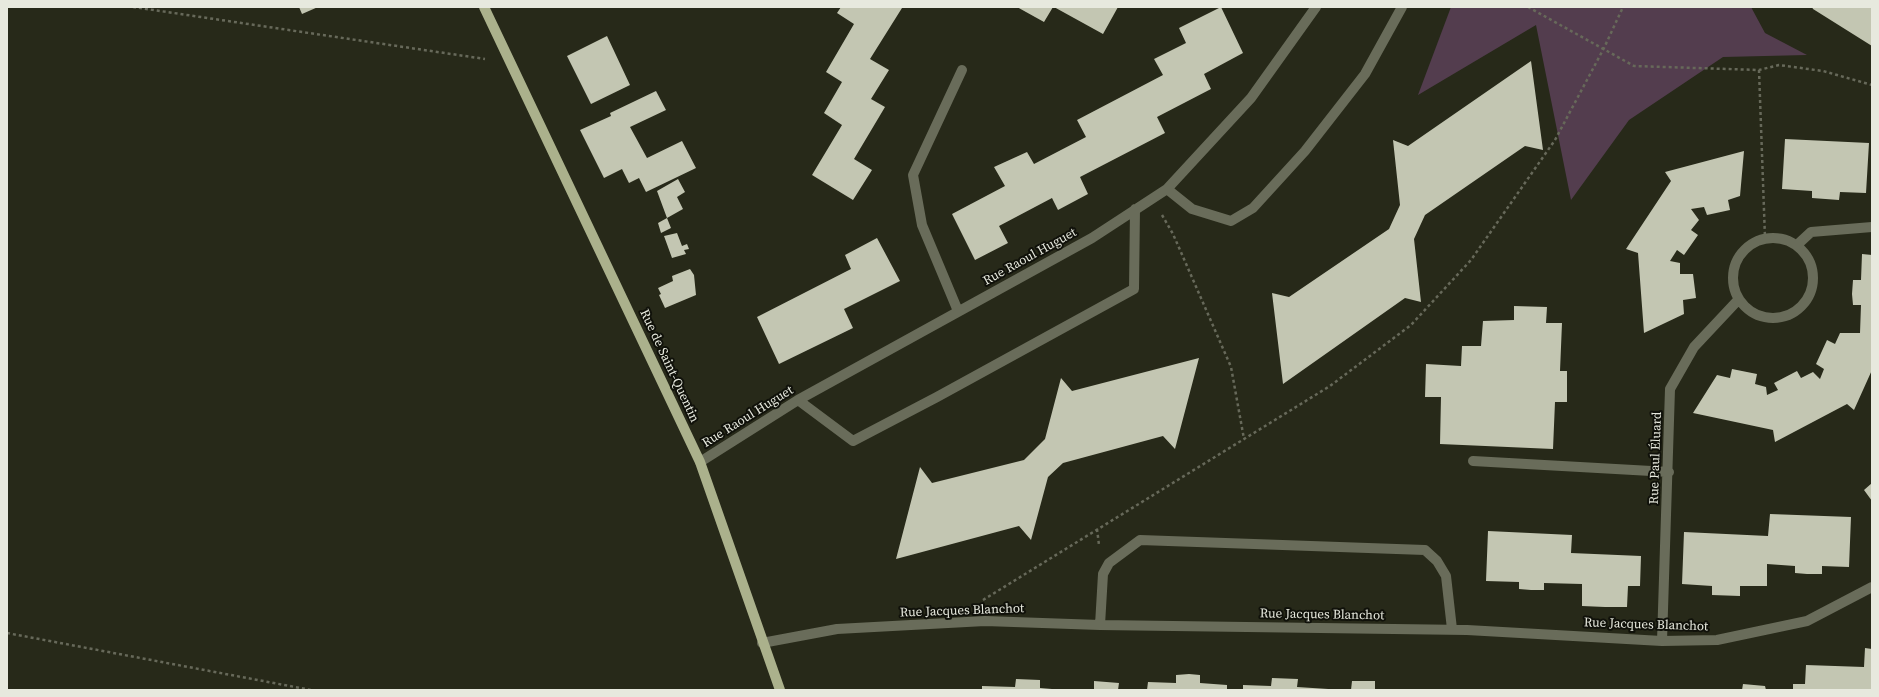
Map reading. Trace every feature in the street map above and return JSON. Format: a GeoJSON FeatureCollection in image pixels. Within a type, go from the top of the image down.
{"type":"FeatureCollection","features":[{"type":"Feature","properties":{"kind":"main road","name":"Rue de Saint-Quentin"},"geometry":{"type":"LineString","coordinates":[[484,7],[512,63],[700,462],[762,643],[780,690]]}},
{"type":"Feature","properties":{"kind":"street","name":"Rue Raoul Huguet"},"geometry":{"type":"LineString","coordinates":[[700,462],[798,400],[1092,238],[1167,189],[1251,98],[1316,7]]}},
{"type":"Feature","properties":{"kind":"street"},"geometry":{"type":"LineString","coordinates":[[1167,189],[1192,209],[1231,221],[1253,208],[1305,151],[1365,74],[1402,7]]}},
{"type":"Feature","properties":{"kind":"street"},"geometry":{"type":"LineString","coordinates":[[958,311],[922,225],[913,175],[962,70]]}},
{"type":"Feature","properties":{"kind":"street"},"geometry":{"type":"LineString","coordinates":[[798,400],[853,441],[937,397],[1134,289],[1135,209]]}},
{"type":"Feature","properties":{"kind":"street"},"geometry":{"type":"LineString","coordinates":[[1797,245],[1811,232],[1872,227]]}},
{"type":"Feature","properties":{"kind":"street"},"geometry":{"type":"LineString","coordinates":[[1776,237],[1797,245],[1806,254],[1812,266],[1814,279],[1811,292],[1805,303],[1796,311],[1784,317],[1771,318],[1758,315],[1747,308],[1738,299],[1733,280],[1736,262],[1743,250],[1753,242],[1765,238],[1776,237]]}},
{"type":"Feature","properties":{"kind":"street","name":"Rue Paul Éluard"},"geometry":{"type":"LineString","coordinates":[[1662,640],[1669,472],[1670,389],[1694,347],[1738,299]]}},
{"type":"Feature","properties":{"kind":"street"},"geometry":{"type":"LineString","coordinates":[[1473,461],[1669,472]]}},
{"type":"Feature","properties":{"kind":"street"},"geometry":{"type":"LineString","coordinates":[[1100,625],[1103,574],[1109,563],[1140,540],[1425,550],[1437,561],[1446,576],[1452,630]]}},
{"type":"Feature","properties":{"kind":"street","name":"Rue Jacques Blanchot"},"geometry":{"type":"LineString","coordinates":[[762,643],[837,629],[985,621],[1100,625],[1452,630],[1662,640],[1717,640],[1807,621],[1872,586]]}},
{"type":"Feature","properties":{"kind":"path"},"geometry":{"type":"LineString","coordinates":[[133,7],[512,63]]}},
{"type":"Feature","properties":{"kind":"path"},"geometry":{"type":"LineString","coordinates":[[1528,7],[1634,66],[1759,70],[1779,66],[1823,71],[1872,85]]}},
{"type":"Feature","properties":{"kind":"path"},"geometry":{"type":"LineString","coordinates":[[979,603],[1330,386],[1411,325],[1471,260],[1555,140],[1604,48],[1623,7]]}},
{"type":"Feature","properties":{"kind":"path"},"geometry":{"type":"LineString","coordinates":[[1759,70],[1765,238]]}},
{"type":"Feature","properties":{"kind":"path"},"geometry":{"type":"LineString","coordinates":[[1152,198],[1173,234],[1231,368],[1244,439]]}},
{"type":"Feature","properties":{"kind":"path"},"geometry":{"type":"LineString","coordinates":[[7,633],[311,690]]}},
{"type":"Feature","properties":{"kind":"shaded area"},"geometry":{"type":"Polygon","coordinates":[[[1451,7],[1751,7],[1765,33],[1807,55],[1723,57],[1629,120],[1571,200],[1536,25],[1418,95],[1451,7]]]}},
{"type":"Feature","properties":{"kind":"building"},"geometry":{"type":"Polygon","coordinates":[[[299,7],[318,7],[302,14],[299,7]]]}},
{"type":"Feature","properties":{"kind":"building"},"geometry":{"type":"Polygon","coordinates":[[[841,7],[902,8],[870,59],[889,70],[871,99],[885,107],[854,159],[872,170],[853,200],[812,175],[842,125],[824,113],[842,82],[826,72],[854,24],[837,13],[841,7]]]}},
{"type":"Feature","properties":{"kind":"building"},"geometry":{"type":"Polygon","coordinates":[[[1017,7],[1053,7],[1044,22],[1017,7]]]}},
{"type":"Feature","properties":{"kind":"building"},"geometry":{"type":"Polygon","coordinates":[[[1054,7],[1118,7],[1103,34],[1054,7]]]}},
{"type":"Feature","properties":{"kind":"building"},"geometry":{"type":"Polygon","coordinates":[[[1221,7],[1243,53],[1204,74],[1211,89],[1157,117],[1165,133],[1080,177],[1088,194],[1058,210],[1052,198],[999,226],[1008,243],[975,260],[952,214],[1005,186],[994,167],[1027,152],[1034,164],[1086,137],[1077,120],[1163,75],[1154,59],[1186,43],[1179,28],[1221,7]]]}},
{"type":"Feature","properties":{"kind":"building"},"geometry":{"type":"Polygon","coordinates":[[[1812,7],[1872,7],[1872,46],[1813,9],[1812,7]]]}},
{"type":"Feature","properties":{"kind":"building"},"geometry":{"type":"Polygon","coordinates":[[[607,36],[630,85],[591,104],[567,56],[607,36]]]}},
{"type":"Feature","properties":{"kind":"building"},"geometry":{"type":"Polygon","coordinates":[[[1531,61],[1543,150],[1525,146],[1425,215],[1414,239],[1421,302],[1405,298],[1283,384],[1272,293],[1289,297],[1389,229],[1400,205],[1393,140],[1408,146],[1531,61]]]}},
{"type":"Feature","properties":{"kind":"building"},"geometry":{"type":"Polygon","coordinates":[[[656,91],[666,110],[630,127],[647,158],[682,141],[696,168],[646,192],[639,178],[629,183],[622,169],[604,178],[580,130],[611,116],[610,113],[656,91]]]}},
{"type":"Feature","properties":{"kind":"building"},"geometry":{"type":"Polygon","coordinates":[[[1785,139],[1869,143],[1866,193],[1840,192],[1839,200],[1812,198],[1812,191],[1782,189],[1785,139]]]}},
{"type":"Feature","properties":{"kind":"building"},"geometry":{"type":"Polygon","coordinates":[[[1744,151],[1740,196],[1728,200],[1730,210],[1707,215],[1704,207],[1691,209],[1699,220],[1691,230],[1698,235],[1684,255],[1677,250],[1670,261],[1680,263],[1680,274],[1693,274],[1696,298],[1683,300],[1684,314],[1644,333],[1638,253],[1626,249],[1671,181],[1665,172],[1744,151]]]}},
{"type":"Feature","properties":{"kind":"building"},"geometry":{"type":"Polygon","coordinates":[[[678,179],[685,192],[677,197],[683,209],[667,218],[657,191],[678,179]]]}},
{"type":"Feature","properties":{"kind":"building"},"geometry":{"type":"Polygon","coordinates":[[[667,218],[671,228],[661,233],[658,223],[667,218]]]}},
{"type":"Feature","properties":{"kind":"building"},"geometry":{"type":"Polygon","coordinates":[[[677,233],[682,246],[687,244],[689,249],[684,250],[686,254],[672,258],[664,236],[677,233]]]}},
{"type":"Feature","properties":{"kind":"building"},"geometry":{"type":"Polygon","coordinates":[[[877,238],[900,281],[844,309],[853,328],[779,364],[757,317],[851,269],[845,255],[877,238]]]}},
{"type":"Feature","properties":{"kind":"building"},"geometry":{"type":"Polygon","coordinates":[[[1862,254],[1872,255],[1872,370],[1854,410],[1847,404],[1775,442],[1773,430],[1693,413],[1717,375],[1730,378],[1732,369],[1757,374],[1755,384],[1766,387],[1767,395],[1778,390],[1774,383],[1797,371],[1801,378],[1813,372],[1820,379],[1824,369],[1816,364],[1827,340],[1835,344],[1840,333],[1860,333],[1861,305],[1853,305],[1852,294],[1853,280],[1861,280],[1862,254]]]}},
{"type":"Feature","properties":{"kind":"building"},"geometry":{"type":"Polygon","coordinates":[[[690,269],[694,275],[696,295],[665,308],[659,295],[661,294],[658,288],[673,281],[672,276],[690,269]]]}},
{"type":"Feature","properties":{"kind":"building"},"geometry":{"type":"Polygon","coordinates":[[[1514,306],[1547,307],[1546,323],[1562,323],[1560,371],[1567,371],[1567,402],[1555,402],[1553,449],[1440,444],[1441,397],[1425,397],[1426,364],[1461,366],[1462,346],[1481,346],[1483,321],[1514,320],[1514,306]]]}},
{"type":"Feature","properties":{"kind":"building"},"geometry":{"type":"Polygon","coordinates":[[[1199,358],[1175,449],[1163,436],[1063,463],[1048,477],[1031,540],[1019,526],[896,559],[920,467],[932,483],[1024,460],[1045,439],[1061,378],[1072,391],[1199,358]]]}},
{"type":"Feature","properties":{"kind":"building"},"geometry":{"type":"Polygon","coordinates":[[[1872,483],[1872,501],[1864,490],[1872,483]]]}},
{"type":"Feature","properties":{"kind":"building"},"geometry":{"type":"Polygon","coordinates":[[[1770,514],[1851,517],[1849,567],[1822,566],[1822,574],[1807,574],[1795,573],[1795,566],[1767,564],[1767,586],[1740,586],[1740,596],[1712,595],[1712,586],[1682,584],[1684,532],[1768,536],[1770,514]]]}},
{"type":"Feature","properties":{"kind":"building"},"geometry":{"type":"Polygon","coordinates":[[[1488,531],[1572,535],[1571,553],[1641,556],[1640,586],[1628,586],[1627,607],[1605,607],[1582,606],[1582,584],[1544,583],[1544,590],[1531,590],[1519,589],[1519,582],[1486,581],[1488,531]]]}},
{"type":"Feature","properties":{"kind":"building"},"geometry":{"type":"Polygon","coordinates":[[[1865,648],[1872,649],[1872,690],[1793,690],[1793,684],[1805,684],[1806,665],[1864,667],[1865,648]]]}},
{"type":"Feature","properties":{"kind":"building"},"geometry":{"type":"Polygon","coordinates":[[[1176,675],[1200,675],[1200,683],[1227,685],[1227,690],[1147,690],[1148,682],[1176,683],[1176,675]]]}},
{"type":"Feature","properties":{"kind":"building"},"geometry":{"type":"Polygon","coordinates":[[[1272,678],[1298,679],[1297,687],[1344,690],[1243,690],[1243,685],[1271,686],[1272,678]]]}},
{"type":"Feature","properties":{"kind":"building"},"geometry":{"type":"Polygon","coordinates":[[[1016,679],[1040,680],[1040,688],[1064,690],[982,690],[982,686],[1015,687],[1016,679]]]}},
{"type":"Feature","properties":{"kind":"building"},"geometry":{"type":"Polygon","coordinates":[[[1094,681],[1119,683],[1118,690],[1094,690],[1094,681]]]}},
{"type":"Feature","properties":{"kind":"building"},"geometry":{"type":"Polygon","coordinates":[[[1352,681],[1375,681],[1375,690],[1351,690],[1352,681]]]}},
{"type":"Feature","properties":{"kind":"building"},"geometry":{"type":"Polygon","coordinates":[[[1743,684],[1765,686],[1766,690],[1742,690],[1743,684]]]}}]}
